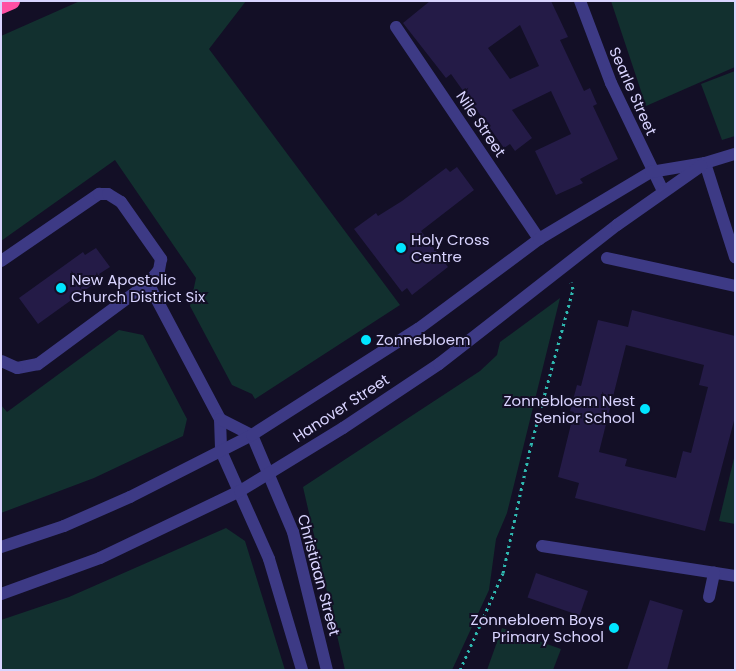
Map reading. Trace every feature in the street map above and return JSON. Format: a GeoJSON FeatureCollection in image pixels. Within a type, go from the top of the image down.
{"type":"FeatureCollection","features":[{"type":"Feature","properties":{"kind":"highway"},"geometry":{"type":"LineString","coordinates":[[1,6],[12,1]]}},
{"type":"Feature","properties":{"kind":"street","name":"Searle Street"},"geometry":{"type":"LineString","coordinates":[[580,1],[604,65],[651,172],[663,191]]}},
{"type":"Feature","properties":{"kind":"street","name":"Nile Street"},"geometry":{"type":"LineString","coordinates":[[396,27],[540,239]]}},
{"type":"Feature","properties":{"kind":"street"},"geometry":{"type":"LineString","coordinates":[[651,172],[705,163],[735,154]]}},
{"type":"Feature","properties":{"kind":"street"},"geometry":{"type":"LineString","coordinates":[[705,163],[735,257]]}},
{"type":"Feature","properties":{"kind":"street","name":"Hanover Street"},"geometry":{"type":"LineString","coordinates":[[1,594],[100,558],[240,490],[270,472],[440,364],[663,191],[705,163]]}},
{"type":"Feature","properties":{"kind":"street","name":"Hanover Street"},"geometry":{"type":"LineString","coordinates":[[1,547],[64,526],[252,435],[418,329],[540,239],[651,172]]}},
{"type":"Feature","properties":{"kind":"street"},"geometry":{"type":"LineString","coordinates":[[1,261],[91,197],[108,194],[121,202],[159,251],[161,259],[159,270],[148,283],[38,364],[17,368],[1,361]]}},
{"type":"Feature","properties":{"kind":"street"},"geometry":{"type":"LineString","coordinates":[[607,258],[735,286]]}},
{"type":"Feature","properties":{"kind":"street"},"geometry":{"type":"LineString","coordinates":[[148,283],[220,419],[221,451],[240,490],[269,559],[302,670]]}},
{"type":"Feature","properties":{"kind":"street"},"geometry":{"type":"LineString","coordinates":[[220,419],[252,435]]}},
{"type":"Feature","properties":{"kind":"street","name":"Christiaan Street"},"geometry":{"type":"LineString","coordinates":[[252,435],[270,472],[293,532],[327,670]]}},
{"type":"Feature","properties":{"kind":"street"},"geometry":{"type":"LineString","coordinates":[[542,546],[735,576]]}},
{"type":"Feature","properties":{"kind":"street"},"geometry":{"type":"LineString","coordinates":[[709,597],[714,573]]}},
{"type":"Feature","properties":{"kind":"path"},"geometry":{"type":"LineString","coordinates":[[460,670],[505,566],[531,445],[574,289],[570,276]]}},
{"type":"Feature","properties":{"kind":"green space"},"geometry":{"type":"Polygon","coordinates":[[[80,1],[246,1],[209,49],[400,305],[255,399],[252,394],[232,385],[190,306],[196,278],[115,160],[1,241],[1,36],[80,1]]]}},
{"type":"Feature","properties":{"kind":"green space"},"geometry":{"type":"Polygon","coordinates":[[[611,1],[735,1],[735,67],[646,106],[611,1]]]}},
{"type":"Feature","properties":{"kind":"green space"},"geometry":{"type":"Polygon","coordinates":[[[735,71],[735,136],[722,140],[701,84],[735,71]]]}},
{"type":"Feature","properties":{"kind":"green space"},"geometry":{"type":"Polygon","coordinates":[[[560,298],[507,513],[496,539],[489,590],[452,670],[345,670],[303,487],[480,371],[497,355],[500,342],[560,298]]]}},
{"type":"Feature","properties":{"kind":"green space"},"geometry":{"type":"Polygon","coordinates":[[[119,330],[143,335],[187,419],[183,436],[94,478],[1,513],[1,405],[7,412],[119,330]]]}},
{"type":"Feature","properties":{"kind":"green space"},"geometry":{"type":"Polygon","coordinates":[[[735,454],[735,524],[719,521],[735,454]]]}},
{"type":"Feature","properties":{"kind":"green space"},"geometry":{"type":"Polygon","coordinates":[[[226,528],[245,541],[285,670],[1,670],[1,620],[69,597],[226,528]]]}},
{"type":"Feature","properties":{"kind":"green space"},"geometry":{"type":"Polygon","coordinates":[[[502,628],[561,649],[553,670],[487,670],[502,628]]]}},
{"type":"Feature","properties":{"kind":"building"},"geometry":{"type":"Polygon","coordinates":[[[430,1],[551,1],[568,37],[560,40],[584,91],[590,88],[597,104],[593,106],[618,159],[580,179],[583,183],[556,195],[535,151],[571,134],[551,91],[512,110],[532,138],[515,151],[510,144],[504,148],[451,74],[446,78],[403,23],[430,1]],[[520,25],[488,48],[510,79],[539,66],[520,25]]]}},
{"type":"Feature","properties":{"kind":"building","name":"Holy Cross Centre"},"geometry":{"type":"Polygon","coordinates":[[[457,167],[474,190],[421,231],[448,267],[412,295],[407,288],[402,292],[354,229],[376,213],[378,216],[402,201],[446,168],[450,172],[457,167]]]}},
{"type":"Feature","properties":{"kind":"building","name":"New Apostolic Church District Six"},"geometry":{"type":"Polygon","coordinates":[[[96,248],[110,267],[99,274],[102,278],[38,324],[19,298],[83,252],[85,255],[96,248]]]}},
{"type":"Feature","properties":{"kind":"building"},"geometry":{"type":"Polygon","coordinates":[[[632,310],[735,336],[735,417],[705,531],[575,498],[579,483],[558,477],[574,412],[570,411],[577,385],[581,386],[598,320],[628,327],[632,310]],[[626,345],[599,452],[627,459],[625,466],[676,478],[683,451],[691,453],[708,387],[699,385],[704,365],[626,345]]]}},
{"type":"Feature","properties":{"kind":"building"},"geometry":{"type":"Polygon","coordinates":[[[536,573],[588,591],[580,615],[528,598],[536,573]]]}},
{"type":"Feature","properties":{"kind":"building"},"geometry":{"type":"Polygon","coordinates":[[[650,600],[683,610],[667,670],[627,670],[650,600]]]}},
{"type":"Feature","properties":{"kind":"place","name":"Holy Cross Centre"},"geometry":{"type":"Point","coordinates":[401,248]}},
{"type":"Feature","properties":{"kind":"place","name":"New Apostolic Church District Six"},"geometry":{"type":"Point","coordinates":[61,288]}},
{"type":"Feature","properties":{"kind":"place","name":"Zonnebloem"},"geometry":{"type":"Point","coordinates":[366,340]}},
{"type":"Feature","properties":{"kind":"place","name":"Zonnebloem Nest Senior School"},"geometry":{"type":"Point","coordinates":[645,409]}},
{"type":"Feature","properties":{"kind":"place","name":"Zonnebloem Boys Primary School"},"geometry":{"type":"Point","coordinates":[614,628]}}]}
